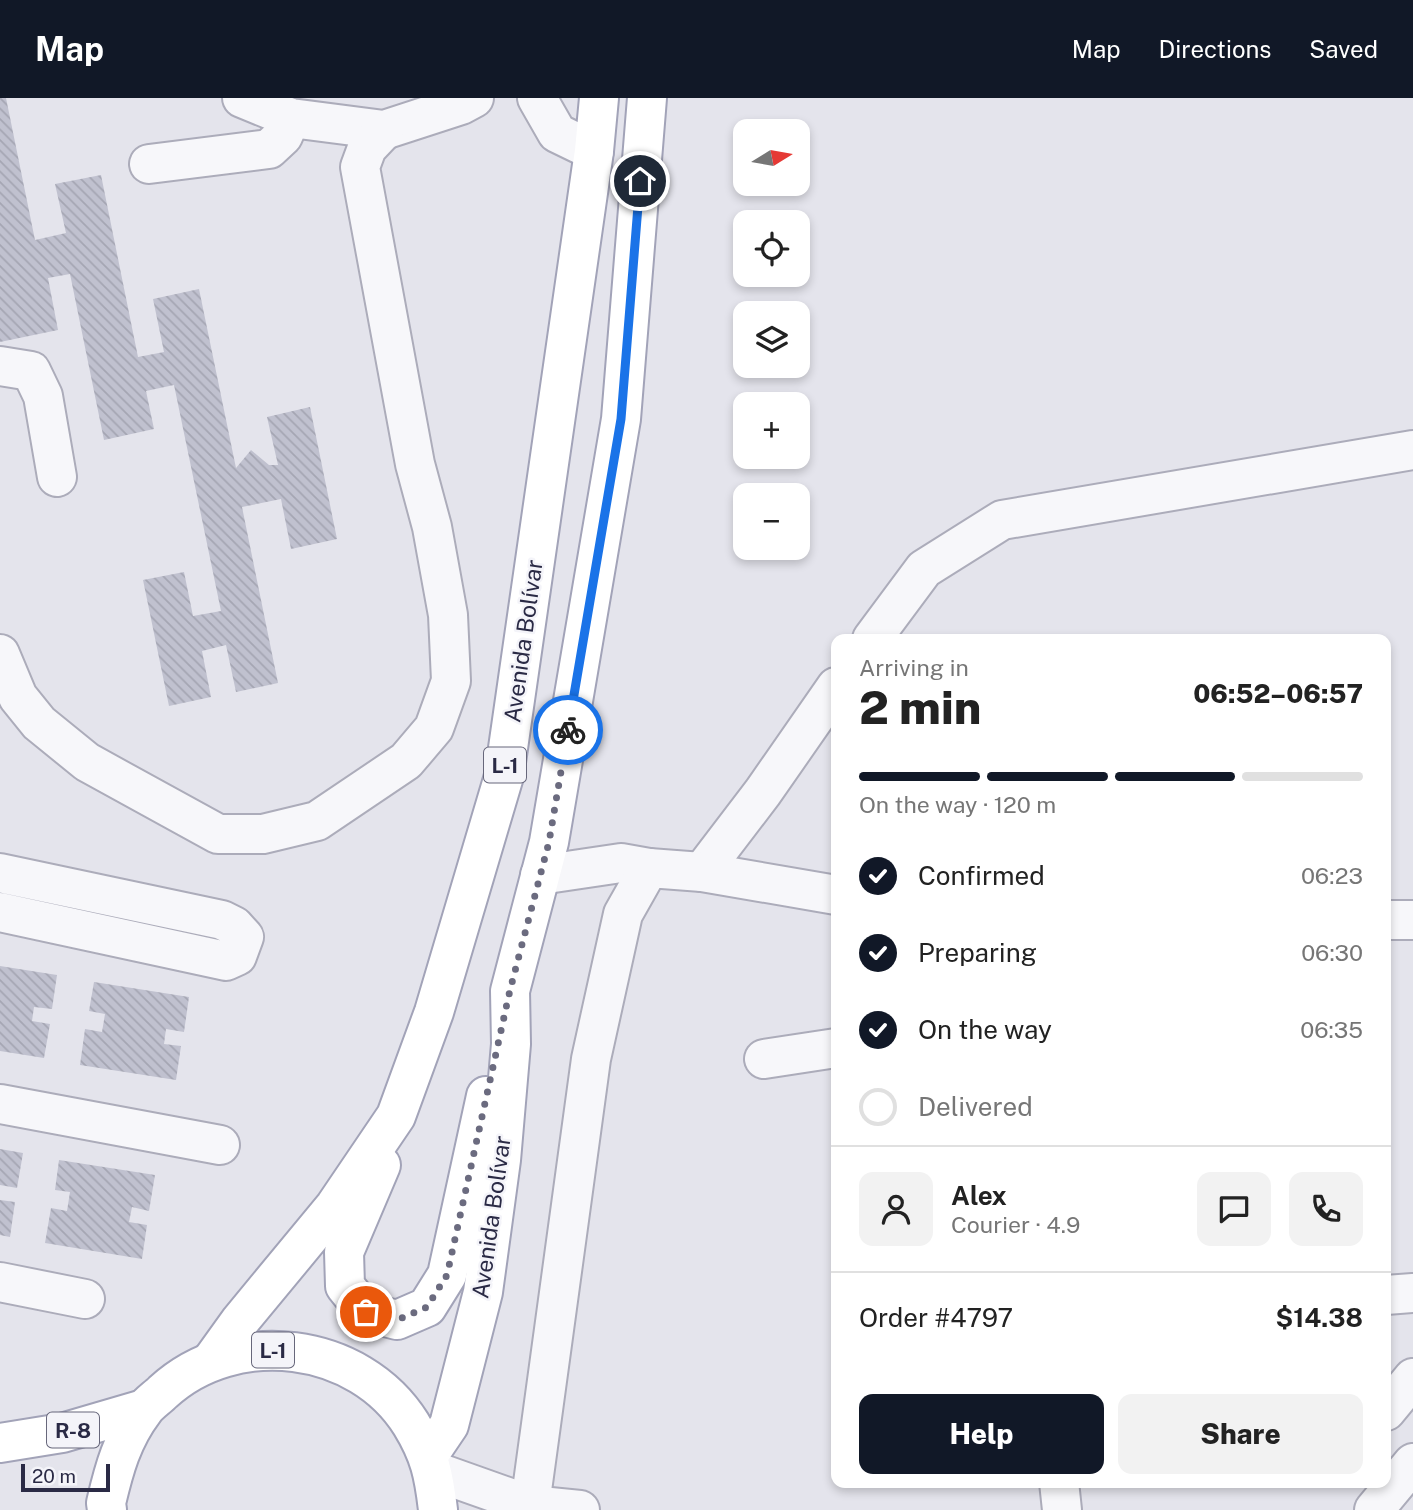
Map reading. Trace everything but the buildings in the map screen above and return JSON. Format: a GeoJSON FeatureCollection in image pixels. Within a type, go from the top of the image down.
{"type":"FeatureCollection","features":[{"type":"Feature","properties":{"kind":"main road","name":"Avenida Bolívar"},"geometry":{"type":"LineString","coordinates":[[212,1360],[240,1321],[335,1206],[396,1116],[434,1012],[504,776],[594,150],[599,98]]}},
{"type":"Feature","properties":{"kind":"main road","name":"Avenida Bolívar"},"geometry":{"type":"LineString","coordinates":[[431,1463],[449,1425],[483,1292],[501,1160],[511,1044],[510,990],[549,842],[621,419],[647,98]]}},
{"type":"Feature","properties":{"kind":"main road"},"geometry":{"type":"LineString","coordinates":[[396,1116],[390,1144],[363,1213],[344,1252],[345,1286],[366,1312],[397,1320],[427,1307],[447,1275],[510,990]]}},
{"type":"Feature","properties":{"kind":"main road","name":"L-1"},"geometry":{"type":"LineString","coordinates":[[107,1510],[106,1503],[118,1453],[145,1409],[175,1381],[212,1360],[248,1351],[285,1350],[322,1357],[356,1371],[386,1394],[411,1423],[431,1463],[438,1510]]}},
{"type":"Feature","properties":{"kind":"main road","name":"R-8"},"geometry":{"type":"LineString","coordinates":[[0,1443],[62,1433],[145,1409]]}},
{"type":"Feature","properties":{"kind":"street"},"geometry":{"type":"LineString","coordinates":[[242,98],[291,118],[384,130],[461,105],[474,98]]}},
{"type":"Feature","properties":{"kind":"street"},"geometry":{"type":"LineString","coordinates":[[537,98],[557,132],[594,150]]}},
{"type":"Feature","properties":{"kind":"street"},"geometry":{"type":"LineString","coordinates":[[149,164],[269,149],[283,136],[291,118]]}},
{"type":"Feature","properties":{"kind":"street"},"geometry":{"type":"LineString","coordinates":[[0,654],[18,697],[38,723],[86,762],[218,834],[263,834],[317,821],[406,761],[434,728],[451,681],[449,615],[432,527],[415,464],[360,167],[367,148],[384,130]]}},
{"type":"Feature","properties":{"kind":"street"},"geometry":{"type":"LineString","coordinates":[[0,366],[31,371],[43,396],[57,477]]}},
{"type":"Feature","properties":{"kind":"street"},"geometry":{"type":"LineString","coordinates":[[876,634],[924,569],[1002,520],[1413,450]]}},
{"type":"Feature","properties":{"kind":"street"},"geometry":{"type":"LineString","coordinates":[[702,872],[831,694]]}},
{"type":"Feature","properties":{"kind":"street"},"geometry":{"type":"LineString","coordinates":[[540,875],[621,863],[702,872],[831,894]]}},
{"type":"Feature","properties":{"kind":"street"},"geometry":{"type":"LineString","coordinates":[[530,1505],[591,1059],[623,914],[649,867]]}},
{"type":"Feature","properties":{"kind":"street"},"geometry":{"type":"LineString","coordinates":[[0,873],[222,920],[234,926],[244,937],[237,956],[226,961],[0,912]]}},
{"type":"Feature","properties":{"kind":"street"},"geometry":{"type":"LineString","coordinates":[[1391,920],[1413,920]]}},
{"type":"Feature","properties":{"kind":"street"},"geometry":{"type":"LineString","coordinates":[[764,1059],[831,1049]]}},
{"type":"Feature","properties":{"kind":"street"},"geometry":{"type":"LineString","coordinates":[[0,1104],[220,1145]]}},
{"type":"Feature","properties":{"kind":"street"},"geometry":{"type":"LineString","coordinates":[[0,1282],[85,1299]]}},
{"type":"Feature","properties":{"kind":"street"},"geometry":{"type":"LineString","coordinates":[[1391,1294],[1413,1293]]}},
{"type":"Feature","properties":{"kind":"street"},"geometry":{"type":"LineString","coordinates":[[1391,1405],[1413,1378]]}},
{"type":"Feature","properties":{"kind":"street"},"geometry":{"type":"LineString","coordinates":[[431,1463],[530,1505],[580,1510]]}},
{"type":"Feature","properties":{"kind":"street"},"geometry":{"type":"LineString","coordinates":[[1374,1510],[1413,1463]]}},
{"type":"Feature","properties":{"kind":"street"},"geometry":{"type":"LineString","coordinates":[[1060,1488],[1062,1510]]}},
{"type":"Feature","properties":{"kind":"way so far"},"geometry":{"type":"LineString","coordinates":[[366,1312],[397,1320],[427,1307],[447,1275],[510,990],[549,842],[568,730]]}},
{"type":"Feature","properties":{"kind":"route"},"geometry":{"type":"LineString","coordinates":[[568,730],[621,419],[640,181]]}}]}
